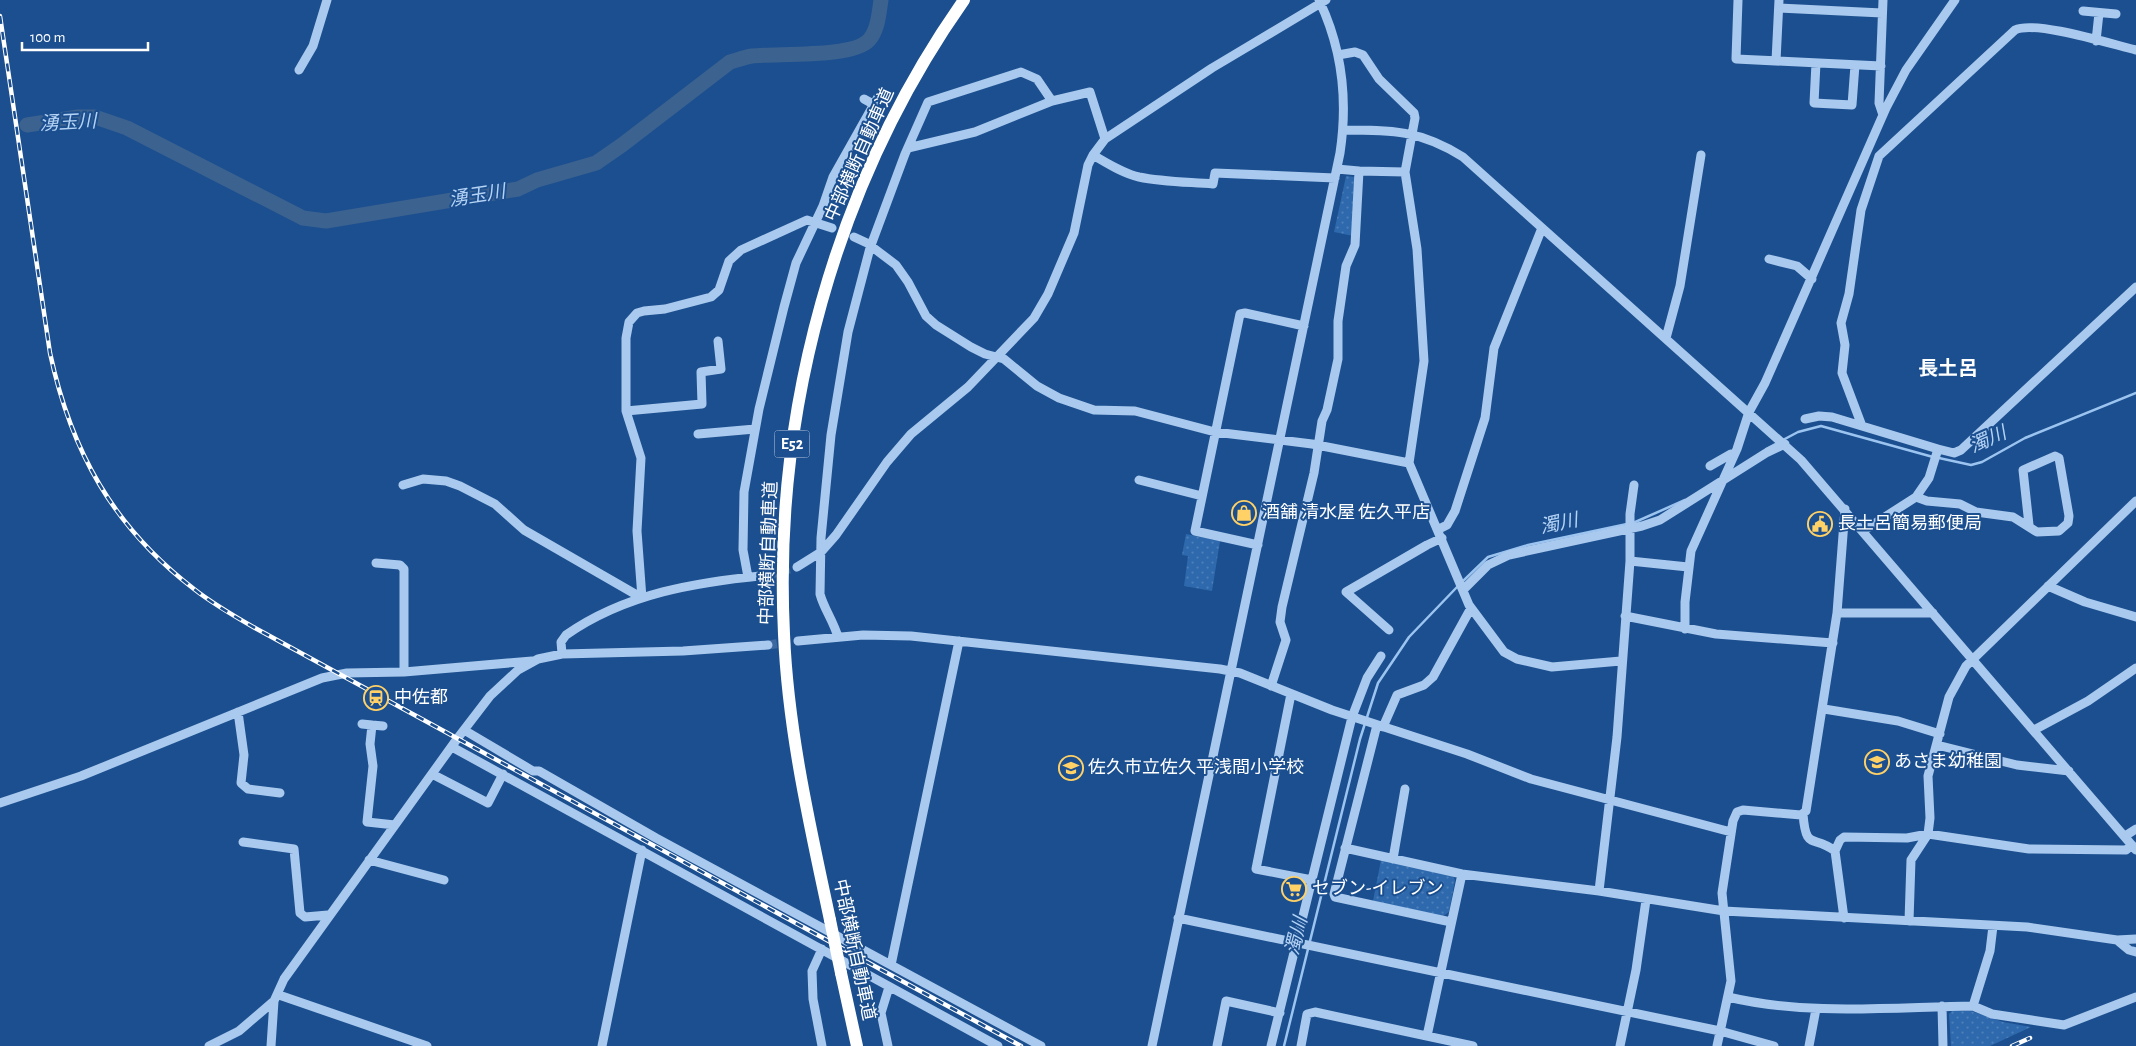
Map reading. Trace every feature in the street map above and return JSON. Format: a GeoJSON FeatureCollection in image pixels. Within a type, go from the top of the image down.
{"type":"FeatureCollection","features":[{"type":"Feature","properties":{"kind":"highway","name":"中部横断自動車道"},"geometry":{"type":"LineString","coordinates":[[857,1046],[800,776],[786,671],[784,633],[785,538],[794,434],[802,383],[839,244],[900,105],[929,53],[964,0]]}},
{"type":"Feature","properties":{"kind":"street"},"geometry":{"type":"LineString","coordinates":[[299,70],[314,46],[328,0]]}},
{"type":"Feature","properties":{"kind":"street"},"geometry":{"type":"LineString","coordinates":[[1738,0],[1736,59],[1881,66]]}},
{"type":"Feature","properties":{"kind":"street"},"geometry":{"type":"LineString","coordinates":[[1883,0],[1879,103],[1883,115]]}},
{"type":"Feature","properties":{"kind":"street"},"geometry":{"type":"LineString","coordinates":[[1685,629],[1685,602],[1691,551],[1724,480],[1749,412],[1765,383],[1812,279],[1883,115],[1906,70],[1955,0]]}},
{"type":"Feature","properties":{"kind":"street"},"geometry":{"type":"LineString","coordinates":[[796,567],[821,552],[900,446],[922,424],[968,387],[1034,318],[1048,294],[1074,233],[1084,176],[1092,155],[1105,139],[1212,68],[1322,1],[1338,55],[1343,98],[1343,130],[1336,174],[1152,1046]]}},
{"type":"Feature","properties":{"kind":"street"},"geometry":{"type":"LineString","coordinates":[[1776,61],[1779,4],[1882,13]]}},
{"type":"Feature","properties":{"kind":"street"},"geometry":{"type":"LineString","coordinates":[[2083,11],[2116,14]]}},
{"type":"Feature","properties":{"kind":"street"},"geometry":{"type":"LineString","coordinates":[[2096,40],[2099,13]]}},
{"type":"Feature","properties":{"kind":"street"},"geometry":{"type":"LineString","coordinates":[[1862,426],[1842,373],[1845,351],[1841,323],[1849,294],[1861,210],[1879,156],[2015,30],[2029,26],[2042,28],[2136,50]]}},
{"type":"Feature","properties":{"kind":"street"},"geometry":{"type":"LineString","coordinates":[[1338,55],[1355,52],[1363,55],[1379,79],[1414,112],[1405,172],[1417,249],[1419,312],[1424,361],[1409,463],[1462,589],[1471,608],[1488,628],[1504,652],[1517,659],[1552,668],[1621,661]]}},
{"type":"Feature","properties":{"kind":"street"},"geometry":{"type":"LineString","coordinates":[[1816,63],[1814,103],[1852,105],[1855,65]]}},
{"type":"Feature","properties":{"kind":"street"},"geometry":{"type":"LineString","coordinates":[[838,637],[833,620],[820,594],[821,552],[831,434],[848,332],[870,248],[908,148],[928,102],[988,82],[1021,72],[1038,79],[1052,101]]}},
{"type":"Feature","properties":{"kind":"street"},"geometry":{"type":"LineString","coordinates":[[908,148],[975,132],[1052,101],[1090,92],[1105,139]]}},
{"type":"Feature","properties":{"kind":"street"},"geometry":{"type":"LineString","coordinates":[[748,577],[743,550],[743,510],[755,429],[772,352],[791,281],[805,242],[816,222],[833,177],[875,100],[864,99]]}},
{"type":"Feature","properties":{"kind":"street"},"geometry":{"type":"LineString","coordinates":[[1343,130],[1383,130],[1412,134],[1431,139],[1463,157],[1784,443],[1844,509],[2134,848],[2126,850],[2029,849],[1928,834],[1907,838],[1844,837],[1840,840],[1835,850],[1844,918]]}},
{"type":"Feature","properties":{"kind":"street"},"geometry":{"type":"LineString","coordinates":[[1868,152],[1879,156]]}},
{"type":"Feature","properties":{"kind":"street"},"geometry":{"type":"LineString","coordinates":[[1092,155],[1116,168],[1138,176],[1213,184],[1215,172],[1336,174],[1358,171],[1405,172]]}},
{"type":"Feature","properties":{"kind":"street"},"geometry":{"type":"LineString","coordinates":[[1666,338],[1680,286],[1701,155]]}},
{"type":"Feature","properties":{"kind":"street"},"geometry":{"type":"LineString","coordinates":[[1271,686],[1286,640],[1280,622],[1282,607],[1314,473],[1318,446],[1338,359],[1338,321],[1346,266],[1355,245],[1358,171]]}},
{"type":"Feature","properties":{"kind":"street"},"geometry":{"type":"LineString","coordinates":[[642,598],[637,531],[641,458],[626,411],[626,338],[629,322],[633,317],[644,311],[665,309],[711,297],[722,284],[729,261],[741,250],[802,221],[816,222],[832,228]]}},
{"type":"Feature","properties":{"kind":"street"},"geometry":{"type":"LineString","coordinates":[[1389,630],[1346,592],[1427,544],[1440,534],[1455,511],[1485,418],[1494,348],[1542,228]]}},
{"type":"Feature","properties":{"kind":"street"},"geometry":{"type":"LineString","coordinates":[[854,237],[867,243],[870,248],[896,265],[908,282],[923,312],[936,325],[971,347],[1008,361],[1048,393],[1081,407],[1104,411],[1135,411],[1215,432],[1318,446],[1409,463]]}},
{"type":"Feature","properties":{"kind":"street"},"geometry":{"type":"LineString","coordinates":[[1769,259],[1797,266],[1812,279]]}},
{"type":"Feature","properties":{"kind":"street"},"geometry":{"type":"LineString","coordinates":[[1805,419],[1819,416],[1832,417],[1938,450],[1954,452],[1962,450],[2136,288]]}},
{"type":"Feature","properties":{"kind":"street"},"geometry":{"type":"LineString","coordinates":[[1258,545],[1195,532],[1215,432],[1240,314],[1245,313],[1304,326]]}},
{"type":"Feature","properties":{"kind":"street"},"geometry":{"type":"LineString","coordinates":[[626,411],[702,404],[698,388],[701,372],[721,370],[719,345],[729,348]]}},
{"type":"Feature","properties":{"kind":"street"},"geometry":{"type":"LineString","coordinates":[[707,423],[703,433],[755,429]]}},
{"type":"Feature","properties":{"kind":"street"},"geometry":{"type":"LineString","coordinates":[[1462,589],[1488,565],[1509,555],[1660,520],[1784,443]]}},
{"type":"Feature","properties":{"kind":"street"},"geometry":{"type":"LineString","coordinates":[[1863,531],[1916,498],[1929,478],[1938,450]]}},
{"type":"Feature","properties":{"kind":"street"},"geometry":{"type":"LineString","coordinates":[[1710,466],[1731,454],[1733,458]]}},
{"type":"Feature","properties":{"kind":"street"},"geometry":{"type":"LineString","coordinates":[[1916,498],[1960,504],[1976,512],[2013,517],[2029,525],[2033,530],[2041,532],[2059,531],[2068,523],[2059,458],[2055,456],[2024,470],[2029,525]]}},
{"type":"Feature","properties":{"kind":"street"},"geometry":{"type":"LineString","coordinates":[[404,485],[423,479],[454,483],[490,500],[524,530],[642,598]]}},
{"type":"Feature","properties":{"kind":"street"},"geometry":{"type":"LineString","coordinates":[[1140,480],[1202,496]]}},
{"type":"Feature","properties":{"kind":"street"},"geometry":{"type":"LineString","coordinates":[[1599,892],[1608,800],[1617,737],[1621,661],[1630,562],[1630,514],[1634,485]]}},
{"type":"Feature","properties":{"kind":"street"},"geometry":{"type":"LineString","coordinates":[[1909,921],[1911,860],[1928,834],[1930,818],[1928,776],[1952,690],[1972,658],[2136,501]]}},
{"type":"Feature","properties":{"kind":"street"},"geometry":{"type":"LineString","coordinates":[[1835,850],[1813,842],[1807,837],[1804,814],[1824,709],[1837,614],[1844,509]]}},
{"type":"Feature","properties":{"kind":"street"},"geometry":{"type":"LineString","coordinates":[[1630,562],[1688,567]]}},
{"type":"Feature","properties":{"kind":"street"},"geometry":{"type":"LineString","coordinates":[[376,563],[396,564],[404,569],[404,672]]}},
{"type":"Feature","properties":{"kind":"street"},"geometry":{"type":"LineString","coordinates":[[562,654],[563,638],[574,630],[617,608],[642,598],[672,588],[768,575]]}},
{"type":"Feature","properties":{"kind":"street"},"geometry":{"type":"LineString","coordinates":[[2048,586],[2085,602],[2136,617]]}},
{"type":"Feature","properties":{"kind":"street"},"geometry":{"type":"LineString","coordinates":[[1451,922],[1335,897],[1334,894],[1377,725],[1397,695],[1424,685],[1436,672],[1471,608]]}},
{"type":"Feature","properties":{"kind":"street"},"geometry":{"type":"LineString","coordinates":[[1837,614],[1933,613]]}},
{"type":"Feature","properties":{"kind":"street"},"geometry":{"type":"LineString","coordinates":[[1625,616],[1716,634],[1833,643]]}},
{"type":"Feature","properties":{"kind":"street"},"geometry":{"type":"LineString","coordinates":[[798,641],[888,635],[1087,653],[1230,672],[1377,725],[1467,754],[1531,779],[1730,832]]}},
{"type":"Feature","properties":{"kind":"street"},"geometry":{"type":"LineString","coordinates":[[891,965],[959,641]]}},
{"type":"Feature","properties":{"kind":"street"},"geometry":{"type":"LineString","coordinates":[[0,803],[82,776],[322,678],[347,672],[404,672],[532,661],[562,654],[683,651],[768,645]]}},
{"type":"Feature","properties":{"kind":"street"},"geometry":{"type":"LineString","coordinates":[[1271,1046],[1300,943],[1312,880],[1354,717],[1367,678],[1381,656]]}},
{"type":"Feature","properties":{"kind":"street"},"geometry":{"type":"LineString","coordinates":[[271,1046],[276,998],[284,979],[464,730],[503,683],[532,661]]}},
{"type":"Feature","properties":{"kind":"street"},"geometry":{"type":"LineString","coordinates":[[2034,730],[2088,700],[2136,668]]}},
{"type":"Feature","properties":{"kind":"street"},"geometry":{"type":"LineString","coordinates":[[1291,694],[1256,868],[1312,880]]}},
{"type":"Feature","properties":{"kind":"street"},"geometry":{"type":"LineString","coordinates":[[1824,709],[1898,720],[1940,734]]}},
{"type":"Feature","properties":{"kind":"street"},"geometry":{"type":"LineString","coordinates":[[238,712],[244,755],[242,783],[248,789],[276,792],[270,802]]}},
{"type":"Feature","properties":{"kind":"street"},"geometry":{"type":"LineString","coordinates":[[383,726],[367,725],[373,766],[367,822],[395,825]]}},
{"type":"Feature","properties":{"kind":"street"},"geometry":{"type":"LineString","coordinates":[[464,730],[534,771],[548,776],[1041,1046]]}},
{"type":"Feature","properties":{"kind":"street"},"geometry":{"type":"LineString","coordinates":[[1937,745],[2017,765],[2069,771]]}},
{"type":"Feature","properties":{"kind":"street"},"geometry":{"type":"LineString","coordinates":[[452,747],[998,1046]]}},
{"type":"Feature","properties":{"kind":"street"},"geometry":{"type":"LineString","coordinates":[[432,774],[488,803],[503,774]]}},
{"type":"Feature","properties":{"kind":"street"},"geometry":{"type":"LineString","coordinates":[[1393,859],[1405,789]]}},
{"type":"Feature","properties":{"kind":"street"},"geometry":{"type":"LineString","coordinates":[[1717,1046],[1728,996],[1731,972],[1722,893],[1730,832],[1735,815],[1740,811],[1804,814]]}},
{"type":"Feature","properties":{"kind":"street"},"geometry":{"type":"LineString","coordinates":[[2125,836],[2136,829]]}},
{"type":"Feature","properties":{"kind":"street"},"geometry":{"type":"LineString","coordinates":[[244,842],[294,849],[300,913],[306,917],[328,916]]}},
{"type":"Feature","properties":{"kind":"street"},"geometry":{"type":"LineString","coordinates":[[1345,848],[1462,874],[1724,911],[2027,927],[2117,940],[2136,939]]}},
{"type":"Feature","properties":{"kind":"street"},"geometry":{"type":"LineString","coordinates":[[602,1046],[642,850]]}},
{"type":"Feature","properties":{"kind":"street"},"geometry":{"type":"LineString","coordinates":[[369,860],[444,880]]}},
{"type":"Feature","properties":{"kind":"street"},"geometry":{"type":"LineString","coordinates":[[1427,1036],[1462,874]]}},
{"type":"Feature","properties":{"kind":"street"},"geometry":{"type":"LineString","coordinates":[[1620,1046],[1636,970],[1646,900]]}},
{"type":"Feature","properties":{"kind":"street"},"geometry":{"type":"LineString","coordinates":[[1178,918],[1720,1031],[1774,1046]]}},
{"type":"Feature","properties":{"kind":"street"},"geometry":{"type":"LineString","coordinates":[[1973,1006],[1990,951],[1993,926]]}},
{"type":"Feature","properties":{"kind":"street"},"geometry":{"type":"LineString","coordinates":[[2117,940],[2128,950],[2136,952]]}},
{"type":"Feature","properties":{"kind":"street"},"geometry":{"type":"LineString","coordinates":[[822,949],[812,971],[813,999],[822,1046]]}},
{"type":"Feature","properties":{"kind":"street"},"geometry":{"type":"LineString","coordinates":[[888,1046],[881,1013],[889,987]]}},
{"type":"Feature","properties":{"kind":"street"},"geometry":{"type":"LineString","coordinates":[[1728,996],[1768,1004],[1816,1009],[1973,1006],[1992,1014],[2064,1025],[2136,997]]}},
{"type":"Feature","properties":{"kind":"street"},"geometry":{"type":"LineString","coordinates":[[209,1046],[239,1031],[276,998]]}},
{"type":"Feature","properties":{"kind":"street"},"geometry":{"type":"LineString","coordinates":[[276,998],[427,1046]]}},
{"type":"Feature","properties":{"kind":"street"},"geometry":{"type":"LineString","coordinates":[[1216,1046],[1226,1000],[1280,1013]]}},
{"type":"Feature","properties":{"kind":"street"},"geometry":{"type":"LineString","coordinates":[[1942,1006],[1943,1046]]}},
{"type":"Feature","properties":{"kind":"street"},"geometry":{"type":"LineString","coordinates":[[1808,1046],[1816,1009]]}},
{"type":"Feature","properties":{"kind":"street"},"geometry":{"type":"LineString","coordinates":[[1301,1046],[1307,1014],[1315,1012],[1473,1046]]}},
{"type":"Feature","properties":{"kind":"shaded area"},"geometry":{"type":"Polygon","coordinates":[[[1346,176],[1355,177],[1353,236],[1334,232],[1346,176]]]}},
{"type":"Feature","properties":{"kind":"shaded area"},"geometry":{"type":"Polygon","coordinates":[[[1186,534],[1220,541],[1212,591],[1184,586],[1188,556],[1182,555],[1186,534]]]}},
{"type":"Feature","properties":{"kind":"shaded area"},"geometry":{"type":"Polygon","coordinates":[[[1381,860],[1453,875],[1455,880],[1449,912],[1443,916],[1373,901],[1381,860]]]}},
{"type":"Feature","properties":{"kind":"shaded area"},"geometry":{"type":"Polygon","coordinates":[[[1952,1011],[1971,1011],[2003,1022],[2031,1027],[1990,1046],[1951,1046],[1949,1014],[1952,1011]]]}},
{"type":"Feature","properties":{"kind":"waterway","name":"湧玉川"},"geometry":{"type":"LineString","coordinates":[[27,125],[78,117],[95,117],[127,128],[303,218],[326,221],[518,189],[537,180],[596,163],[730,62],[752,56],[814,54],[848,50],[860,46],[872,36],[878,21],[881,0]]}},
{"type":"Feature","properties":{"kind":"waterway","name":"濁川"},"geometry":{"type":"LineString","coordinates":[[1939,458],[1971,465],[1982,462],[2025,438],[2136,393]]}},
{"type":"Feature","properties":{"kind":"waterway","name":"濁川"},"geometry":{"type":"LineString","coordinates":[[1766,449],[1798,432],[1821,426],[1933,457]]}},
{"type":"Feature","properties":{"kind":"waterway","name":"濁川"},"geometry":{"type":"LineString","coordinates":[[1633,523],[1685,500]]}},
{"type":"Feature","properties":{"kind":"waterway","name":"濁川"},"geometry":{"type":"LineString","coordinates":[[1462,582],[1488,557],[1528,545],[1627,524]]}},
{"type":"Feature","properties":{"kind":"waterway","name":"濁川"},"geometry":{"type":"LineString","coordinates":[[1284,1046],[1360,739],[1378,683],[1409,637],[1458,586]]}},
{"type":"Feature","properties":{"kind":"tunnel"},"geometry":{"type":"LineString","coordinates":[[768,575],[797,567]]}},
{"type":"Feature","properties":{"kind":"tunnel"},"geometry":{"type":"LineString","coordinates":[[768,645],[798,641]]}},
{"type":"Feature","properties":{"kind":"railway"},"geometry":{"type":"LineString","coordinates":[[0,16],[50,353],[59,389],[83,454],[118,513],[140,540],[165,565],[194,589],[216,605],[247,623],[1021,1046]]}},
{"type":"Feature","properties":{"kind":"railway"},"geometry":{"type":"LineString","coordinates":[[2012,1046],[2030,1038]]}},
{"type":"Feature","properties":{"kind":"place","name":"酒舗 清水屋 佐久平店"},"geometry":{"type":"Point","coordinates":[1244,513]}},
{"type":"Feature","properties":{"kind":"place","name":"長土呂簡易郵便局"},"geometry":{"type":"Point","coordinates":[1820,524]}},
{"type":"Feature","properties":{"kind":"place","name":"中佐都"},"geometry":{"type":"Point","coordinates":[376,698]}},
{"type":"Feature","properties":{"kind":"place","name":"あさま幼稚園"},"geometry":{"type":"Point","coordinates":[1877,762]}},
{"type":"Feature","properties":{"kind":"place","name":"佐久市立佐久平浅間小学校"},"geometry":{"type":"Point","coordinates":[1071,768]}},
{"type":"Feature","properties":{"kind":"place","name":"セブン-イレブン"},"geometry":{"type":"Point","coordinates":[1294,889]}},
{"type":"Feature","properties":{"kind":"district","name":"長土呂"},"geometry":{"type":"Point","coordinates":[1948,369]}}]}
